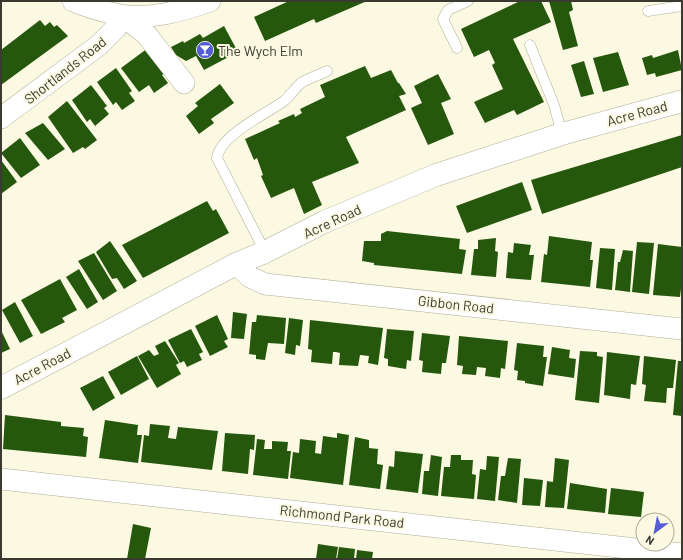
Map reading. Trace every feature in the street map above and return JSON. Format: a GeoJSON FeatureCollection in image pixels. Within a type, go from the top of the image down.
{"type":"FeatureCollection","features":[{"type":"Feature","properties":{"kind":"street"},"geometry":{"type":"LineString","coordinates":[[73,1],[89,7],[121,15],[151,16],[184,10],[210,1]]}},
{"type":"Feature","properties":{"kind":"street"},"geometry":{"type":"LineString","coordinates":[[121,15],[146,34],[184,83]]}},
{"type":"Feature","properties":{"kind":"street","name":"Shortlands Road"},"geometry":{"type":"LineString","coordinates":[[1,118],[99,45],[116,28],[121,15]]}},
{"type":"Feature","properties":{"kind":"street","name":"Acre Road"},"geometry":{"type":"LineString","coordinates":[[1,388],[236,264],[265,252],[324,222],[436,175],[562,134],[682,101]]}},
{"type":"Feature","properties":{"kind":"street","name":"Gibbon Road"},"geometry":{"type":"LineString","coordinates":[[236,264],[250,278],[265,284],[682,329]]}},
{"type":"Feature","properties":{"kind":"street","name":"Richmond Park Road"},"geometry":{"type":"LineString","coordinates":[[1,479],[682,554]]}},
{"type":"Feature","properties":{"kind":"lane"},"geometry":{"type":"LineString","coordinates":[[457,48],[443,19],[448,10],[463,2]]}},
{"type":"Feature","properties":{"kind":"lane"},"geometry":{"type":"LineString","coordinates":[[648,11],[682,6]]}},
{"type":"Feature","properties":{"kind":"lane"},"geometry":{"type":"LineString","coordinates":[[530,45],[554,105],[562,134]]}},
{"type":"Feature","properties":{"kind":"lane"},"geometry":{"type":"LineString","coordinates":[[265,252],[216,158],[217,151],[225,141],[257,117],[285,100],[301,84],[327,71]]}},
{"type":"Feature","properties":{"kind":"building"},"geometry":{"type":"Polygon","coordinates":[[[289,1],[367,1],[316,23],[314,19],[265,41],[254,17],[289,1]]]}},
{"type":"Feature","properties":{"kind":"building"},"geometry":{"type":"Polygon","coordinates":[[[520,1],[541,1],[551,22],[513,39],[544,102],[517,115],[514,110],[485,123],[474,102],[503,89],[492,65],[495,63],[489,50],[474,57],[461,29],[520,1]]]}},
{"type":"Feature","properties":{"kind":"building"},"geometry":{"type":"Polygon","coordinates":[[[549,1],[571,1],[573,10],[569,12],[578,46],[563,50],[549,1]]]}},
{"type":"Feature","properties":{"kind":"building"},"geometry":{"type":"Polygon","coordinates":[[[40,20],[45,26],[50,22],[54,27],[57,25],[68,36],[1,85],[1,50],[40,20]]]}},
{"type":"Feature","properties":{"kind":"building","name":"The Wych Elm"},"geometry":{"type":"Polygon","coordinates":[[[224,26],[238,52],[204,70],[196,56],[186,61],[176,55],[171,47],[183,41],[184,43],[200,34],[203,38],[224,26]]]}},
{"type":"Feature","properties":{"kind":"building"},"geometry":{"type":"Polygon","coordinates":[[[148,48],[166,72],[162,75],[168,83],[154,93],[149,85],[139,92],[121,68],[148,48]]]}},
{"type":"Feature","properties":{"kind":"building"},"geometry":{"type":"Polygon","coordinates":[[[678,50],[682,70],[656,77],[655,73],[647,75],[642,58],[652,55],[653,58],[678,50]]]}},
{"type":"Feature","properties":{"kind":"building"},"geometry":{"type":"Polygon","coordinates":[[[618,52],[629,85],[603,92],[593,58],[618,52]]]}},
{"type":"Feature","properties":{"kind":"building"},"geometry":{"type":"Polygon","coordinates":[[[584,61],[594,94],[581,97],[571,65],[584,61]]]}},
{"type":"Feature","properties":{"kind":"building"},"geometry":{"type":"Polygon","coordinates":[[[365,66],[371,78],[391,70],[406,94],[399,96],[406,110],[346,137],[359,163],[312,182],[322,205],[304,214],[294,188],[271,198],[261,176],[263,175],[257,158],[254,160],[245,139],[280,123],[278,121],[294,114],[295,117],[302,113],[300,109],[325,97],[320,85],[365,66]]]}},
{"type":"Feature","properties":{"kind":"building"},"geometry":{"type":"Polygon","coordinates":[[[116,68],[132,91],[129,93],[135,101],[122,110],[116,102],[113,105],[97,82],[116,68]]]}},
{"type":"Feature","properties":{"kind":"building"},"geometry":{"type":"Polygon","coordinates":[[[438,74],[451,99],[441,103],[454,134],[428,145],[411,108],[422,103],[414,86],[438,74]]]}},
{"type":"Feature","properties":{"kind":"building"},"geometry":{"type":"Polygon","coordinates":[[[220,84],[234,103],[211,119],[214,123],[199,134],[186,116],[198,106],[195,103],[220,84]]]}},
{"type":"Feature","properties":{"kind":"building"},"geometry":{"type":"Polygon","coordinates":[[[91,85],[107,106],[104,108],[109,114],[95,126],[90,119],[87,122],[72,100],[91,85]]]}},
{"type":"Feature","properties":{"kind":"building"},"geometry":{"type":"Polygon","coordinates":[[[67,101],[97,140],[85,149],[83,147],[73,153],[48,117],[67,101]]]}},
{"type":"Feature","properties":{"kind":"building"},"geometry":{"type":"Polygon","coordinates":[[[43,123],[65,149],[48,160],[25,133],[43,123]]]}},
{"type":"Feature","properties":{"kind":"building"},"geometry":{"type":"Polygon","coordinates":[[[682,135],[682,167],[542,214],[531,180],[682,135]]]}},
{"type":"Feature","properties":{"kind":"building"},"geometry":{"type":"Polygon","coordinates":[[[20,138],[40,165],[21,178],[1,153],[20,138]]]}},
{"type":"Feature","properties":{"kind":"building"},"geometry":{"type":"Polygon","coordinates":[[[1,160],[17,182],[1,194],[1,160]]]}},
{"type":"Feature","properties":{"kind":"building"},"geometry":{"type":"Polygon","coordinates":[[[522,182],[532,210],[467,233],[456,206],[522,182]]]}},
{"type":"Feature","properties":{"kind":"building"},"geometry":{"type":"Polygon","coordinates":[[[207,201],[213,211],[216,209],[229,233],[143,278],[122,245],[207,201]]]}},
{"type":"Feature","properties":{"kind":"building"},"geometry":{"type":"Polygon","coordinates":[[[387,231],[460,239],[459,249],[466,250],[462,274],[374,265],[374,263],[362,261],[364,241],[381,241],[381,234],[387,231]]]}},
{"type":"Feature","properties":{"kind":"building"},"geometry":{"type":"Polygon","coordinates":[[[549,236],[592,242],[590,260],[593,260],[590,287],[541,282],[544,254],[547,255],[549,236]]]}},
{"type":"Feature","properties":{"kind":"building"},"geometry":{"type":"Polygon","coordinates":[[[496,238],[495,251],[498,252],[496,277],[471,275],[474,249],[478,249],[478,240],[496,238]]]}},
{"type":"Feature","properties":{"kind":"building"},"geometry":{"type":"Polygon","coordinates":[[[110,241],[137,281],[124,289],[117,278],[112,279],[96,252],[110,241]]]}},
{"type":"Feature","properties":{"kind":"building"},"geometry":{"type":"Polygon","coordinates":[[[637,242],[654,243],[649,294],[632,292],[637,242]]]}},
{"type":"Feature","properties":{"kind":"building"},"geometry":{"type":"Polygon","coordinates":[[[514,243],[531,245],[529,255],[534,255],[531,280],[506,278],[508,252],[513,253],[514,243]]]}},
{"type":"Feature","properties":{"kind":"building"},"geometry":{"type":"Polygon","coordinates":[[[658,244],[682,247],[682,280],[680,297],[653,295],[658,244]]]}},
{"type":"Feature","properties":{"kind":"building"},"geometry":{"type":"Polygon","coordinates":[[[600,248],[615,249],[612,290],[596,288],[600,248]]]}},
{"type":"Feature","properties":{"kind":"building"},"geometry":{"type":"Polygon","coordinates":[[[623,250],[633,251],[630,292],[615,290],[618,262],[620,262],[623,250]]]}},
{"type":"Feature","properties":{"kind":"building"},"geometry":{"type":"Polygon","coordinates":[[[94,253],[117,291],[103,300],[78,261],[94,253]]]}},
{"type":"Feature","properties":{"kind":"building"},"geometry":{"type":"Polygon","coordinates":[[[79,269],[98,302],[87,309],[66,277],[79,269]]]}},
{"type":"Feature","properties":{"kind":"building"},"geometry":{"type":"Polygon","coordinates":[[[60,279],[77,310],[62,318],[65,322],[41,334],[21,300],[60,279]]]}},
{"type":"Feature","properties":{"kind":"building"},"geometry":{"type":"Polygon","coordinates":[[[15,302],[33,336],[20,343],[2,310],[15,302]]]}},
{"type":"Feature","properties":{"kind":"building"},"geometry":{"type":"Polygon","coordinates":[[[233,312],[247,314],[244,339],[231,338],[233,312]]]}},
{"type":"Feature","properties":{"kind":"building"},"geometry":{"type":"Polygon","coordinates":[[[217,315],[228,339],[224,341],[228,347],[210,356],[195,326],[217,315]]]}},
{"type":"Feature","properties":{"kind":"building"},"geometry":{"type":"Polygon","coordinates":[[[257,315],[286,318],[284,344],[268,343],[265,360],[256,359],[256,355],[249,354],[252,322],[256,322],[257,315]]]}},
{"type":"Feature","properties":{"kind":"building"},"geometry":{"type":"Polygon","coordinates":[[[289,318],[303,320],[300,346],[296,345],[295,355],[285,353],[289,318]]]}},
{"type":"Feature","properties":{"kind":"building"},"geometry":{"type":"Polygon","coordinates":[[[310,320],[383,328],[378,365],[368,363],[369,356],[360,355],[358,366],[339,365],[340,353],[336,352],[333,352],[332,364],[311,362],[312,350],[308,349],[310,320]]]}},
{"type":"Feature","properties":{"kind":"building"},"geometry":{"type":"Polygon","coordinates":[[[191,329],[203,352],[199,354],[202,360],[187,367],[184,361],[180,363],[168,340],[191,329]]]}},
{"type":"Feature","properties":{"kind":"building"},"geometry":{"type":"Polygon","coordinates":[[[387,329],[414,331],[411,361],[407,360],[406,369],[388,366],[388,359],[384,358],[387,329]]]}},
{"type":"Feature","properties":{"kind":"building"},"geometry":{"type":"Polygon","coordinates":[[[1,330],[10,349],[1,353],[1,330]]]}},
{"type":"Feature","properties":{"kind":"building"},"geometry":{"type":"Polygon","coordinates":[[[422,333],[450,336],[446,363],[442,363],[441,374],[422,372],[423,361],[419,360],[422,333]]]}},
{"type":"Feature","properties":{"kind":"building"},"geometry":{"type":"Polygon","coordinates":[[[459,336],[508,341],[505,369],[501,368],[500,378],[485,376],[486,368],[477,367],[476,375],[462,374],[463,366],[457,365],[459,336]]]}},
{"type":"Feature","properties":{"kind":"building"},"geometry":{"type":"Polygon","coordinates":[[[165,341],[179,363],[176,365],[181,374],[157,388],[138,356],[149,350],[154,356],[159,354],[155,346],[165,341]]]}},
{"type":"Feature","properties":{"kind":"building"},"geometry":{"type":"Polygon","coordinates":[[[517,343],[544,346],[543,357],[547,357],[543,386],[517,380],[518,371],[514,370],[517,343]]]}},
{"type":"Feature","properties":{"kind":"building"},"geometry":{"type":"Polygon","coordinates":[[[552,347],[570,350],[569,358],[576,359],[574,378],[548,374],[552,347]]]}},
{"type":"Feature","properties":{"kind":"building"},"geometry":{"type":"Polygon","coordinates":[[[580,351],[597,352],[597,356],[603,357],[599,403],[575,400],[580,351]]]}},
{"type":"Feature","properties":{"kind":"building"},"geometry":{"type":"Polygon","coordinates":[[[607,352],[640,356],[636,385],[631,384],[630,399],[604,395],[607,352]]]}},
{"type":"Feature","properties":{"kind":"building"},"geometry":{"type":"Polygon","coordinates":[[[137,356],[149,379],[121,395],[108,372],[137,356]]]}},
{"type":"Feature","properties":{"kind":"building"},"geometry":{"type":"Polygon","coordinates":[[[644,356],[676,360],[673,388],[667,388],[666,403],[644,401],[646,385],[642,384],[644,356]]]}},
{"type":"Feature","properties":{"kind":"building"},"geometry":{"type":"Polygon","coordinates":[[[678,361],[682,361],[682,416],[673,415],[678,361]]]}},
{"type":"Feature","properties":{"kind":"building"},"geometry":{"type":"Polygon","coordinates":[[[103,376],[115,398],[93,411],[80,388],[103,376]]]}},
{"type":"Feature","properties":{"kind":"building"},"geometry":{"type":"Polygon","coordinates":[[[5,415],[61,422],[61,426],[84,428],[83,436],[88,437],[86,457],[3,449],[5,415]]]}},
{"type":"Feature","properties":{"kind":"building"},"geometry":{"type":"Polygon","coordinates":[[[105,420],[138,425],[137,435],[142,435],[138,463],[99,458],[105,420]]]}},
{"type":"Feature","properties":{"kind":"building"},"geometry":{"type":"Polygon","coordinates":[[[150,424],[170,426],[168,438],[176,439],[178,427],[218,431],[212,470],[141,462],[144,435],[149,436],[150,424]]]}},
{"type":"Feature","properties":{"kind":"building"},"geometry":{"type":"Polygon","coordinates":[[[225,433],[255,435],[254,450],[250,449],[248,474],[222,471],[225,433]]]}},
{"type":"Feature","properties":{"kind":"building"},"geometry":{"type":"Polygon","coordinates":[[[337,433],[349,435],[343,485],[290,478],[293,452],[299,453],[300,439],[316,441],[315,453],[321,454],[323,436],[337,438],[337,433]]]}},
{"type":"Feature","properties":{"kind":"building"},"geometry":{"type":"Polygon","coordinates":[[[355,437],[369,440],[369,448],[378,449],[377,464],[383,465],[380,489],[349,485],[355,437]]]}},
{"type":"Feature","properties":{"kind":"building"},"geometry":{"type":"Polygon","coordinates":[[[257,439],[265,440],[264,449],[272,449],[272,441],[288,442],[287,451],[291,451],[288,479],[253,475],[257,439]]]}},
{"type":"Feature","properties":{"kind":"building"},"geometry":{"type":"Polygon","coordinates":[[[395,451],[423,454],[418,493],[386,489],[389,466],[394,467],[395,451]]]}},
{"type":"Feature","properties":{"kind":"building"},"geometry":{"type":"Polygon","coordinates":[[[431,455],[442,457],[438,496],[422,494],[424,471],[429,471],[431,455]]]}},
{"type":"Feature","properties":{"kind":"building"},"geometry":{"type":"Polygon","coordinates":[[[451,455],[461,455],[461,460],[473,460],[472,474],[476,475],[474,499],[441,496],[444,467],[450,467],[451,455]]]}},
{"type":"Feature","properties":{"kind":"building"},"geometry":{"type":"Polygon","coordinates":[[[487,456],[499,457],[495,501],[477,499],[480,469],[486,470],[487,456]]]}},
{"type":"Feature","properties":{"kind":"building"},"geometry":{"type":"Polygon","coordinates":[[[508,458],[521,459],[517,503],[498,500],[501,476],[505,476],[508,458]]]}},
{"type":"Feature","properties":{"kind":"building"},"geometry":{"type":"Polygon","coordinates":[[[555,458],[569,460],[564,508],[545,507],[547,481],[553,482],[555,458]]]}},
{"type":"Feature","properties":{"kind":"building"},"geometry":{"type":"Polygon","coordinates":[[[524,478],[543,480],[540,506],[522,505],[524,478]]]}},
{"type":"Feature","properties":{"kind":"building"},"geometry":{"type":"Polygon","coordinates":[[[570,483],[607,489],[605,513],[567,509],[570,483]]]}},
{"type":"Feature","properties":{"kind":"building"},"geometry":{"type":"Polygon","coordinates":[[[611,488],[644,492],[642,512],[635,512],[635,516],[608,514],[611,488]]]}},
{"type":"Feature","properties":{"kind":"building"},"geometry":{"type":"Polygon","coordinates":[[[133,524],[151,528],[145,559],[127,559],[133,524]]]}},
{"type":"Feature","properties":{"kind":"building"},"geometry":{"type":"Polygon","coordinates":[[[318,544],[338,547],[336,559],[316,559],[318,544]]]}},
{"type":"Feature","properties":{"kind":"building"},"geometry":{"type":"Polygon","coordinates":[[[339,547],[355,549],[354,559],[337,559],[339,547]]]}},
{"type":"Feature","properties":{"kind":"building"},"geometry":{"type":"Polygon","coordinates":[[[357,550],[373,552],[372,559],[356,559],[357,550]]]}},
{"type":"Feature","properties":{"kind":"place","name":"The Wych Elm"},"geometry":{"type":"Point","coordinates":[205,50]}}]}
